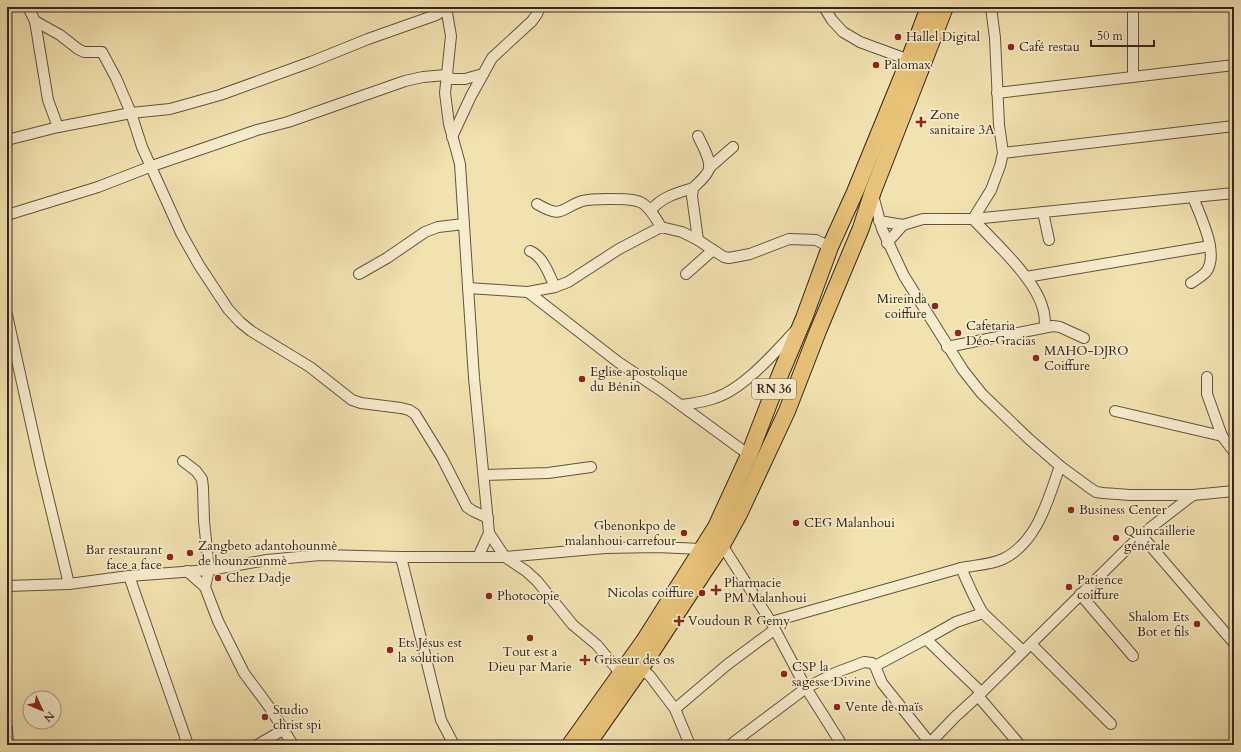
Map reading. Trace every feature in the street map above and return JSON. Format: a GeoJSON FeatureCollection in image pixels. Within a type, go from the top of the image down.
{"type":"FeatureCollection","features":[{"type":"Feature","properties":{"kind":"main road","name":"RN 36"},"geometry":{"type":"LineString","coordinates":[[570,745],[644,640],[716,527],[723,513],[749,455],[804,318],[830,247],[855,192],[929,7]]}},
{"type":"Feature","properties":{"kind":"main road","name":"RN 36"},"geometry":{"type":"LineString","coordinates":[[587,745],[641,668],[722,545],[739,514],[787,411],[818,331],[861,228],[873,191],[945,7]]}},
{"type":"Feature","properties":{"kind":"street"},"geometry":{"type":"LineString","coordinates":[[28,7],[35,21],[48,100],[58,127]]}},
{"type":"Feature","properties":{"kind":"street"},"geometry":{"type":"LineString","coordinates":[[452,137],[471,96],[492,58],[532,20],[540,7]]}},
{"type":"Feature","properties":{"kind":"street"},"geometry":{"type":"LineString","coordinates":[[824,7],[832,20],[843,32],[860,42],[909,60]]}},
{"type":"Feature","properties":{"kind":"street"},"geometry":{"type":"LineString","coordinates":[[973,219],[991,190],[1003,153],[998,125],[995,38],[991,7]]}},
{"type":"Feature","properties":{"kind":"street"},"geometry":{"type":"LineString","coordinates":[[1133,7],[1133,77]]}},
{"type":"Feature","properties":{"kind":"street"},"geometry":{"type":"LineString","coordinates":[[7,140],[58,127],[131,113],[170,109],[220,95],[311,62],[368,39],[436,16],[446,8],[450,22],[451,36],[445,93],[449,124],[460,164],[474,378],[489,533],[478,557]]}},
{"type":"Feature","properties":{"kind":"street"},"geometry":{"type":"LineString","coordinates":[[35,21],[60,35],[84,52],[102,52],[116,78],[131,113],[142,147],[152,166],[178,227],[199,265],[228,309],[251,331],[310,367],[352,400],[361,403],[401,408],[409,410],[414,414],[442,458],[467,507],[473,512],[488,518]]}},
{"type":"Feature","properties":{"kind":"street"},"geometry":{"type":"LineString","coordinates":[[997,93],[1234,65]]}},
{"type":"Feature","properties":{"kind":"street"},"geometry":{"type":"LineString","coordinates":[[7,215],[98,188],[152,166],[257,130],[288,122],[405,81],[423,77],[446,76],[452,79],[465,79],[483,74]]}},
{"type":"Feature","properties":{"kind":"street"},"geometry":{"type":"LineString","coordinates":[[1003,153],[1234,126]]}},
{"type":"Feature","properties":{"kind":"street"},"geometry":{"type":"LineString","coordinates":[[698,136],[708,159],[709,168]]}},
{"type":"Feature","properties":{"kind":"street"},"geometry":{"type":"LineString","coordinates":[[651,210],[657,203],[666,197],[693,188],[705,175],[709,168],[733,147]]}},
{"type":"Feature","properties":{"kind":"street"},"geometry":{"type":"LineString","coordinates":[[693,188],[692,196],[698,240]]}},
{"type":"Feature","properties":{"kind":"street"},"geometry":{"type":"LineString","coordinates":[[873,191],[879,221],[888,243],[904,276],[947,347],[972,383],[982,394],[1060,466],[1096,492],[1130,495],[1193,495],[1234,491]]}},
{"type":"Feature","properties":{"kind":"street"},"geometry":{"type":"LineString","coordinates":[[879,221],[903,225],[923,219],[973,219],[1234,193]]}},
{"type":"Feature","properties":{"kind":"street"},"geometry":{"type":"LineString","coordinates":[[1191,283],[1206,271],[1212,255],[1193,197]]}},
{"type":"Feature","properties":{"kind":"street"},"geometry":{"type":"LineString","coordinates":[[537,204],[550,212],[558,212],[584,201],[632,199],[642,203],[651,210],[661,227]]}},
{"type":"Feature","properties":{"kind":"street"},"geometry":{"type":"LineString","coordinates":[[1044,212],[1050,240]]}},
{"type":"Feature","properties":{"kind":"street"},"geometry":{"type":"LineString","coordinates":[[973,219],[1026,276],[1036,292],[1043,309],[1045,327]]}},
{"type":"Feature","properties":{"kind":"street"},"geometry":{"type":"LineString","coordinates":[[359,274],[387,258],[425,232],[438,226],[464,224]]}},
{"type":"Feature","properties":{"kind":"street"},"geometry":{"type":"LineString","coordinates":[[888,243],[903,225]]}},
{"type":"Feature","properties":{"kind":"street"},"geometry":{"type":"LineString","coordinates":[[468,288],[528,292],[555,288],[568,282],[619,249],[661,227],[682,232],[728,258],[742,256],[789,239],[816,240],[830,247]]}},
{"type":"Feature","properties":{"kind":"street"},"geometry":{"type":"LineString","coordinates":[[1026,276],[1210,246]]}},
{"type":"Feature","properties":{"kind":"street"},"geometry":{"type":"LineString","coordinates":[[686,274],[713,250]]}},
{"type":"Feature","properties":{"kind":"street"},"geometry":{"type":"LineString","coordinates":[[530,251],[537,254],[542,260],[555,288]]}},
{"type":"Feature","properties":{"kind":"street"},"geometry":{"type":"LineString","coordinates":[[528,292],[618,362],[682,405],[749,455]]}},
{"type":"Feature","properties":{"kind":"street"},"geometry":{"type":"LineString","coordinates":[[7,315],[40,464],[69,584]]}},
{"type":"Feature","properties":{"kind":"street"},"geometry":{"type":"LineString","coordinates":[[682,405],[716,398],[735,388],[749,377],[795,330],[804,318]]}},
{"type":"Feature","properties":{"kind":"street"},"geometry":{"type":"LineString","coordinates":[[947,347],[1053,326],[1060,327],[1084,338]]}},
{"type":"Feature","properties":{"kind":"street"},"geometry":{"type":"LineString","coordinates":[[1207,377],[1207,394],[1222,436],[1234,452]]}},
{"type":"Feature","properties":{"kind":"street"},"geometry":{"type":"LineString","coordinates":[[1116,411],[1222,436]]}},
{"type":"Feature","properties":{"kind":"street"},"geometry":{"type":"LineString","coordinates":[[183,461],[196,471],[202,479],[204,488],[204,521],[209,570],[205,587]]}},
{"type":"Feature","properties":{"kind":"street"},"geometry":{"type":"LineString","coordinates":[[675,709],[772,626],[961,568],[993,562],[1014,552],[1027,539],[1041,519],[1060,466]]}},
{"type":"Feature","properties":{"kind":"street"},"geometry":{"type":"LineString","coordinates":[[484,475],[548,473],[591,467]]}},
{"type":"Feature","properties":{"kind":"street"},"geometry":{"type":"LineString","coordinates":[[730,745],[806,688],[835,673],[864,662],[868,662],[875,666],[882,683],[929,744],[1141,535],[1193,495]]}},
{"type":"Feature","properties":{"kind":"street"},"geometry":{"type":"LineString","coordinates":[[489,533],[505,557],[526,571],[537,581],[573,625],[597,645],[621,674]]}},
{"type":"Feature","properties":{"kind":"street"},"geometry":{"type":"LineString","coordinates":[[1141,535],[1234,643]]}},
{"type":"Feature","properties":{"kind":"street"},"geometry":{"type":"LineString","coordinates":[[722,545],[772,626],[806,688],[842,745]]}},
{"type":"Feature","properties":{"kind":"street"},"geometry":{"type":"LineString","coordinates":[[7,586],[69,584],[129,576],[209,570],[267,560],[320,555],[505,557],[605,548],[657,547],[701,549]]}},
{"type":"Feature","properties":{"kind":"street"},"geometry":{"type":"LineString","coordinates":[[401,557],[441,720],[454,745]]}},
{"type":"Feature","properties":{"kind":"street"},"geometry":{"type":"LineString","coordinates":[[961,568],[974,599],[983,613],[1023,651]]}},
{"type":"Feature","properties":{"kind":"street"},"geometry":{"type":"LineString","coordinates":[[187,571],[205,587],[218,621],[244,673],[270,708],[293,745]]}},
{"type":"Feature","properties":{"kind":"street"},"geometry":{"type":"LineString","coordinates":[[129,576],[188,745]]}},
{"type":"Feature","properties":{"kind":"street"},"geometry":{"type":"LineString","coordinates":[[1080,594],[1133,656]]}},
{"type":"Feature","properties":{"kind":"street"},"geometry":{"type":"LineString","coordinates":[[875,666],[956,622],[983,613]]}},
{"type":"Feature","properties":{"kind":"street"},"geometry":{"type":"LineString","coordinates":[[926,639],[979,694],[1014,743]]}},
{"type":"Feature","properties":{"kind":"street"},"geometry":{"type":"LineString","coordinates":[[1031,644],[1111,724]]}},
{"type":"Feature","properties":{"kind":"street"},"geometry":{"type":"LineString","coordinates":[[641,668],[650,676],[675,709],[690,745]]}},
{"type":"Feature","properties":{"kind":"street"},"geometry":{"type":"LineString","coordinates":[[7,728],[8,745]]}},
{"type":"Feature","properties":{"kind":"street"},"geometry":{"type":"LineString","coordinates":[[257,745],[283,730]]}},
{"type":"Feature","properties":{"kind":"place","name":"Hallel Digital"},"geometry":{"type":"Point","coordinates":[898,37]}},
{"type":"Feature","properties":{"kind":"place","name":"Café restau"},"geometry":{"type":"Point","coordinates":[1011,47]}},
{"type":"Feature","properties":{"kind":"place","name":"Palomax"},"geometry":{"type":"Point","coordinates":[876,65]}},
{"type":"Feature","properties":{"kind":"place","name":"Zone sanitaire 3A"},"geometry":{"type":"Point","coordinates":[921,122]}},
{"type":"Feature","properties":{"kind":"place","name":"Mireinda coiffure"},"geometry":{"type":"Point","coordinates":[935,306]}},
{"type":"Feature","properties":{"kind":"place","name":"Cafetaria Déo-Gracias"},"geometry":{"type":"Point","coordinates":[958,333]}},
{"type":"Feature","properties":{"kind":"place","name":"MAHO-DJRO Coiffure"},"geometry":{"type":"Point","coordinates":[1036,358]}},
{"type":"Feature","properties":{"kind":"place","name":"Eglise apostolique du Bénin"},"geometry":{"type":"Point","coordinates":[582,379]}},
{"type":"Feature","properties":{"kind":"place","name":"Business Center"},"geometry":{"type":"Point","coordinates":[1071,510]}},
{"type":"Feature","properties":{"kind":"place","name":"CEG Malanhoui"},"geometry":{"type":"Point","coordinates":[796,523]}},
{"type":"Feature","properties":{"kind":"place","name":"Gbenonkpo de malanhoui carrefour"},"geometry":{"type":"Point","coordinates":[684,533]}},
{"type":"Feature","properties":{"kind":"place","name":"Quincaillerie générale"},"geometry":{"type":"Point","coordinates":[1116,538]}},
{"type":"Feature","properties":{"kind":"place","name":"Zangbeto adantohounmè de hounzounmè"},"geometry":{"type":"Point","coordinates":[190,553]}},
{"type":"Feature","properties":{"kind":"place","name":"Bar restaurant face a face"},"geometry":{"type":"Point","coordinates":[170,557]}},
{"type":"Feature","properties":{"kind":"place","name":"Chez Dadje"},"geometry":{"type":"Point","coordinates":[218,578]}},
{"type":"Feature","properties":{"kind":"place","name":"Patience coiffure"},"geometry":{"type":"Point","coordinates":[1069,587]}},
{"type":"Feature","properties":{"kind":"place","name":"Pharmacie PM Malanhoui"},"geometry":{"type":"Point","coordinates":[716,590]}},
{"type":"Feature","properties":{"kind":"place","name":"Nicolas coiffure"},"geometry":{"type":"Point","coordinates":[702,593]}},
{"type":"Feature","properties":{"kind":"place","name":"Photocopie"},"geometry":{"type":"Point","coordinates":[489,596]}},
{"type":"Feature","properties":{"kind":"place","name":"Voudoun R Gemy"},"geometry":{"type":"Point","coordinates":[679,621]}},
{"type":"Feature","properties":{"kind":"place","name":"Shalom Ets Bot et fils"},"geometry":{"type":"Point","coordinates":[1197,624]}},
{"type":"Feature","properties":{"kind":"place","name":"Tout est a Dieu par Marie"},"geometry":{"type":"Point","coordinates":[530,638]}},
{"type":"Feature","properties":{"kind":"place","name":"Ets Jésus est la solution"},"geometry":{"type":"Point","coordinates":[390,650]}},
{"type":"Feature","properties":{"kind":"place","name":"Grisseur des os"},"geometry":{"type":"Point","coordinates":[585,660]}},
{"type":"Feature","properties":{"kind":"place","name":"CSP la sagesse Divine"},"geometry":{"type":"Point","coordinates":[784,674]}},
{"type":"Feature","properties":{"kind":"place","name":"Vente de maïs"},"geometry":{"type":"Point","coordinates":[837,707]}},
{"type":"Feature","properties":{"kind":"place","name":"Studio christ spi"},"geometry":{"type":"Point","coordinates":[265,717]}}]}
